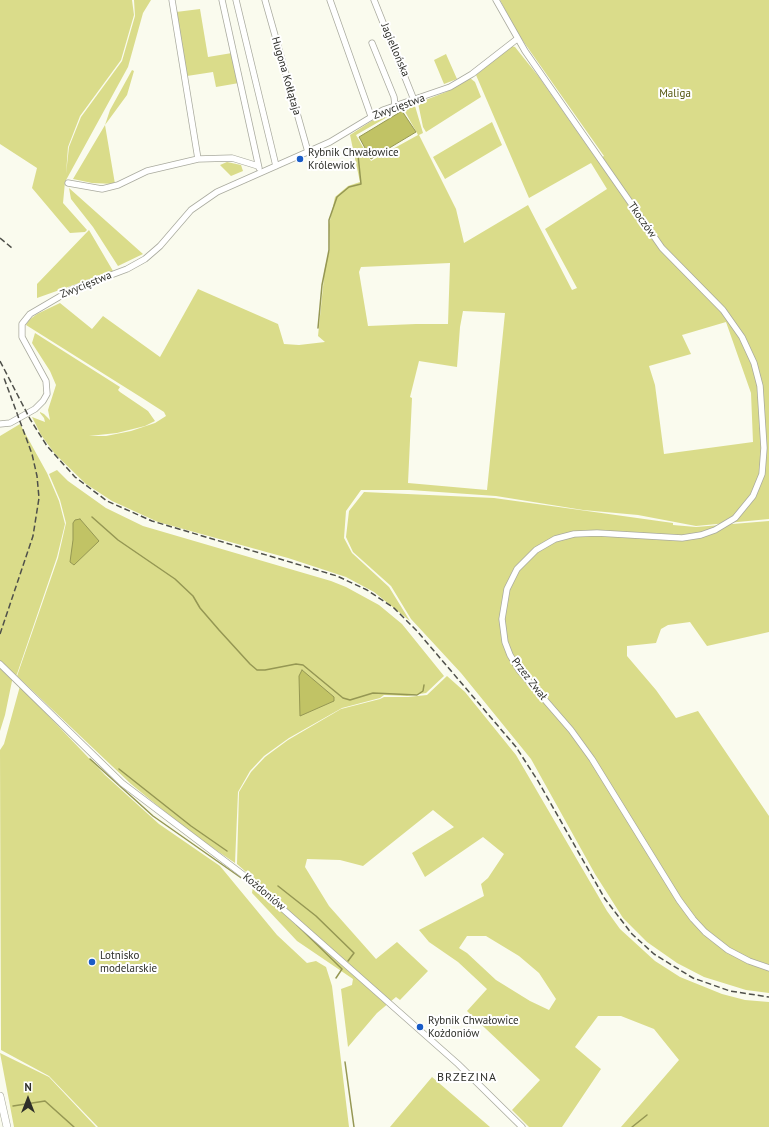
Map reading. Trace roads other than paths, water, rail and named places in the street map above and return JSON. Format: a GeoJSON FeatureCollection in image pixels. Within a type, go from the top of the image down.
{"type":"FeatureCollection","features":[{"type":"Feature","properties":{"kind":"main road"},"geometry":{"type":"LineString","coordinates":[[0,1096],[7,1127]]}},
{"type":"Feature","properties":{"kind":"street"},"geometry":{"type":"LineString","coordinates":[[172,0],[198,159]]}},
{"type":"Feature","properties":{"kind":"street"},"geometry":{"type":"LineString","coordinates":[[222,0],[260,172]]}},
{"type":"Feature","properties":{"kind":"street"},"geometry":{"type":"LineString","coordinates":[[236,0],[276,166]]}},
{"type":"Feature","properties":{"kind":"street","name":"Hugona Kołłątaja"},"geometry":{"type":"LineString","coordinates":[[265,0],[308,152]]}},
{"type":"Feature","properties":{"kind":"street"},"geometry":{"type":"LineString","coordinates":[[330,0],[372,116]]}},
{"type":"Feature","properties":{"kind":"street","name":"Jagiellońska"},"geometry":{"type":"LineString","coordinates":[[374,0],[414,100]]}},
{"type":"Feature","properties":{"kind":"street","name":"Tkoczów"},"geometry":{"type":"LineString","coordinates":[[496,0],[517,39],[662,248],[723,310],[738,330],[749,352],[759,381],[766,444]]}},
{"type":"Feature","properties":{"kind":"street","name":"Zwycięstwa"},"geometry":{"type":"LineString","coordinates":[[0,424],[10,423],[34,409],[43,401],[46,394],[46,381],[22,337],[21,328],[27,317],[71,290],[139,263],[156,250],[179,222],[202,202],[225,187],[330,142],[372,116],[395,105],[439,92],[462,80],[517,39]]}},
{"type":"Feature","properties":{"kind":"street"},"geometry":{"type":"LineString","coordinates":[[372,43],[395,105]]}},
{"type":"Feature","properties":{"kind":"street"},"geometry":{"type":"LineString","coordinates":[[68,183],[102,189],[118,185],[148,171],[198,159],[232,158],[258,166]]}},
{"type":"Feature","properties":{"kind":"street","name":"Przez Zwał"},"geometry":{"type":"LineString","coordinates":[[766,444],[762,471],[753,496],[738,514],[721,527],[706,534],[676,538],[580,534],[562,537],[544,544],[528,556],[514,574],[505,594],[502,619],[507,647],[515,664],[571,730],[592,759],[686,911],[705,932],[724,948],[743,959],[769,968]]}},
{"type":"Feature","properties":{"kind":"street"},"geometry":{"type":"LineString","coordinates":[[762,471],[769,459]]}},
{"type":"Feature","properties":{"kind":"street","name":"Kożdoniów"},"geometry":{"type":"LineString","coordinates":[[0,664],[122,783],[250,880],[455,1061],[522,1127]]}},
{"type":"Feature","properties":{"kind":"waterway"},"geometry":{"type":"LineString","coordinates":[[318,328],[322,285],[329,250],[329,220],[337,197],[349,187],[361,184],[358,155]]}},
{"type":"Feature","properties":{"kind":"waterway"},"geometry":{"type":"LineString","coordinates":[[92,517],[118,540],[175,579],[193,596],[200,608],[219,630],[257,670],[265,670],[296,664],[303,665],[343,698],[350,700],[373,693],[417,695],[423,691],[424,685]]}},
{"type":"Feature","properties":{"kind":"waterway"},"geometry":{"type":"LineString","coordinates":[[90,759],[153,816],[257,889]]}},
{"type":"Feature","properties":{"kind":"waterway"},"geometry":{"type":"LineString","coordinates":[[119,769],[191,826],[227,851]]}},
{"type":"Feature","properties":{"kind":"waterway"},"geometry":{"type":"LineString","coordinates":[[278,886],[316,916],[354,953],[348,961]]}},
{"type":"Feature","properties":{"kind":"waterway"},"geometry":{"type":"LineString","coordinates":[[297,925],[342,969],[336,978]]}},
{"type":"Feature","properties":{"kind":"waterway"},"geometry":{"type":"LineString","coordinates":[[345,1062],[354,1127]]}},
{"type":"Feature","properties":{"kind":"waterway"},"geometry":{"type":"LineString","coordinates":[[13,1106],[45,1101],[74,1127]]}},
{"type":"Feature","properties":{"kind":"waterway"},"geometry":{"type":"LineString","coordinates":[[632,1127],[647,1115]]}},
{"type":"Feature","properties":{"kind":"railway"},"geometry":{"type":"LineString","coordinates":[[0,238],[12,248]]}},
{"type":"Feature","properties":{"kind":"railway"},"geometry":{"type":"LineString","coordinates":[[0,361],[30,419],[47,446],[75,477],[107,501],[152,521],[337,576],[367,590],[394,608],[417,631],[516,747],[538,781],[605,899],[632,934],[654,954],[693,978],[730,991],[769,997]]}},
{"type":"Feature","properties":{"kind":"railway"},"geometry":{"type":"LineString","coordinates":[[0,634],[33,536],[39,498],[37,476],[32,454],[4,378]]}},
{"type":"Feature","properties":{"kind":"place","name":"Rybnik Chwałowice Królewiok"},"geometry":{"type":"Point","coordinates":[300,159]}},
{"type":"Feature","properties":{"kind":"place","name":"Lotnisko modelarskie"},"geometry":{"type":"Point","coordinates":[92,962]}},
{"type":"Feature","properties":{"kind":"place","name":"Rybnik Chwałowice Kożdoniów"},"geometry":{"type":"Point","coordinates":[420,1027]}},
{"type":"Feature","properties":{"kind":"district","name":"BRZEZINA"},"geometry":{"type":"Point","coordinates":[467,1078]}},
{"type":"Feature","properties":{"kind":"park label","name":"Maliga"},"geometry":{"type":"Point","coordinates":[675,94]}}]}
